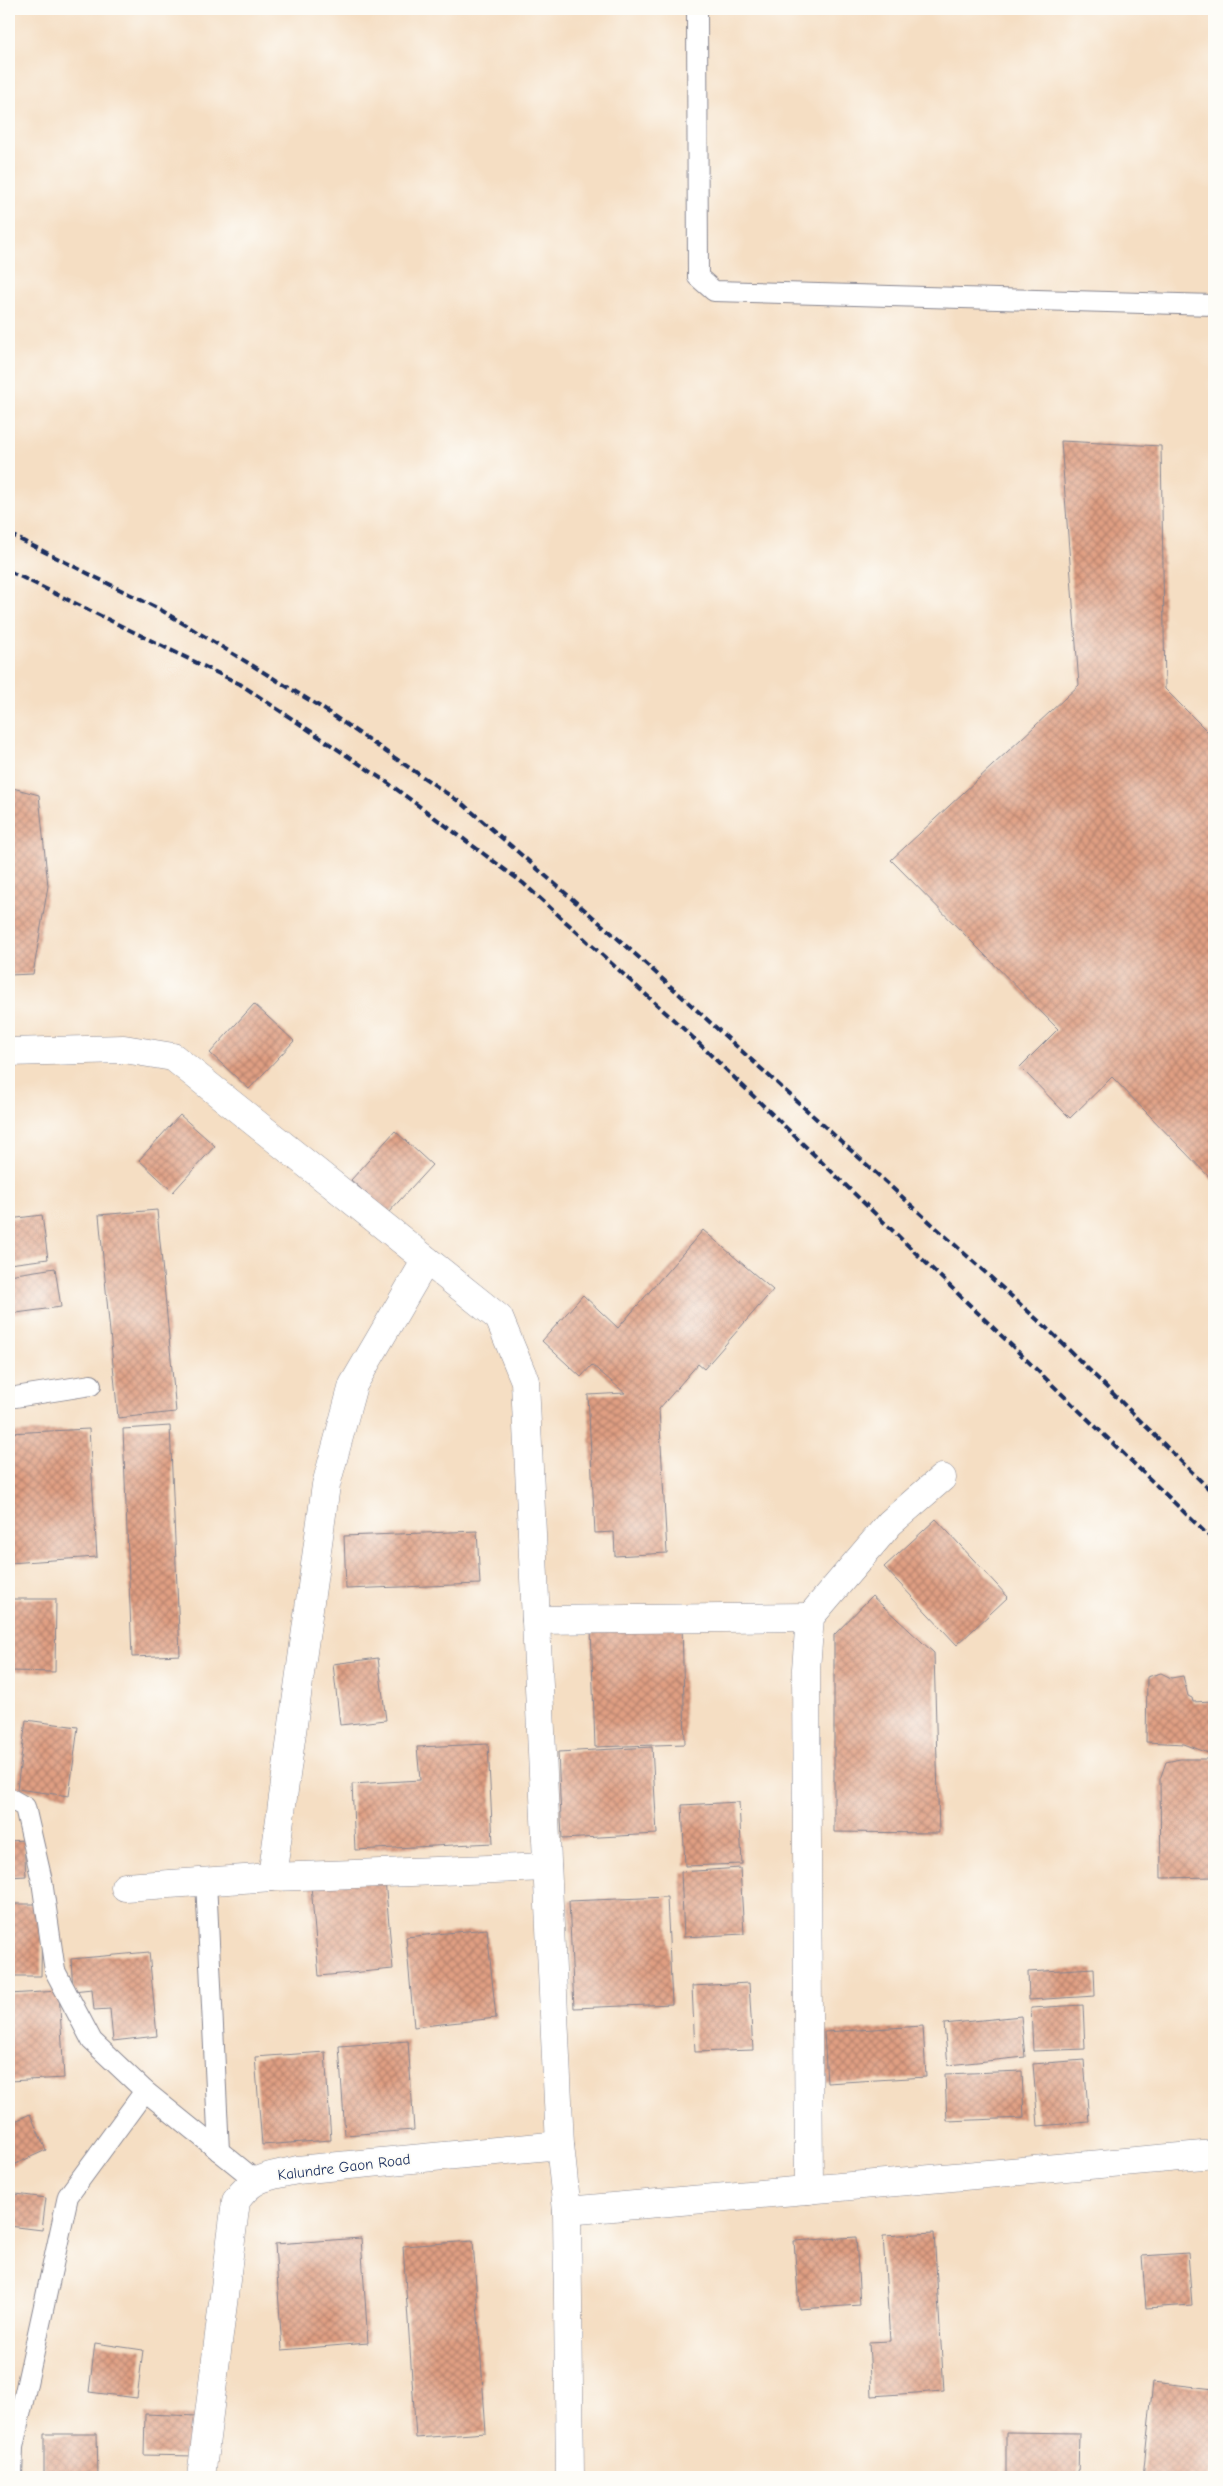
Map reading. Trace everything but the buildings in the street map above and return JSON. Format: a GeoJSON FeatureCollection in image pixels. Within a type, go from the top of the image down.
{"type":"FeatureCollection","features":[{"type":"Feature","properties":{"kind":"street"},"geometry":{"type":"LineString","coordinates":[[9,1052],[124,1049],[173,1057],[499,1318],[525,1381],[560,2145],[567,2211],[570,2477]]}},
{"type":"Feature","properties":{"kind":"street"},"geometry":{"type":"LineString","coordinates":[[272,1877],[326,1485],[353,1385],[426,1260]]}},
{"type":"Feature","properties":{"kind":"street"},"geometry":{"type":"LineString","coordinates":[[809,2190],[806,1670],[810,1617],[890,1523],[942,1478]]}},
{"type":"Feature","properties":{"kind":"street"},"geometry":{"type":"LineString","coordinates":[[536,1620],[810,1617]]}},
{"type":"Feature","properties":{"kind":"street"},"geometry":{"type":"LineString","coordinates":[[125,1887],[272,1877],[547,1867]]}},
{"type":"Feature","properties":{"kind":"street","name":"Kalundre Gaon Road"},"geometry":{"type":"LineString","coordinates":[[255,2180],[297,2170],[560,2145]]}},
{"type":"Feature","properties":{"kind":"street"},"geometry":{"type":"LineString","coordinates":[[567,2211],[1214,2154]]}},
{"type":"Feature","properties":{"kind":"street"},"geometry":{"type":"LineString","coordinates":[[201,2477],[236,2201],[244,2189],[255,2180]]}},
{"type":"Feature","properties":{"kind":"lane"},"geometry":{"type":"LineString","coordinates":[[697,9],[698,277],[714,291],[1214,305]]}},
{"type":"Feature","properties":{"kind":"lane"},"geometry":{"type":"LineString","coordinates":[[9,1398],[91,1385]]}},
{"type":"Feature","properties":{"kind":"lane"},"geometry":{"type":"LineString","coordinates":[[9,1798],[25,1807],[42,1881],[55,1971],[92,2041],[145,2091],[255,2180]]}},
{"type":"Feature","properties":{"kind":"lane"},"geometry":{"type":"LineString","coordinates":[[206,1881],[219,2151]]}},
{"type":"Feature","properties":{"kind":"lane"},"geometry":{"type":"LineString","coordinates":[[12,2477],[13,2447],[68,2196],[145,2091]]}},
{"type":"Feature","properties":{"kind":"railway"},"geometry":{"type":"LineString","coordinates":[[9,534],[161,610],[319,706],[464,805],[624,944],[1053,1334],[1214,1494]]}},
{"type":"Feature","properties":{"kind":"railway"},"geometry":{"type":"LineString","coordinates":[[9,571],[240,684],[388,783],[523,883],[687,1032],[1214,1541]]}}]}
